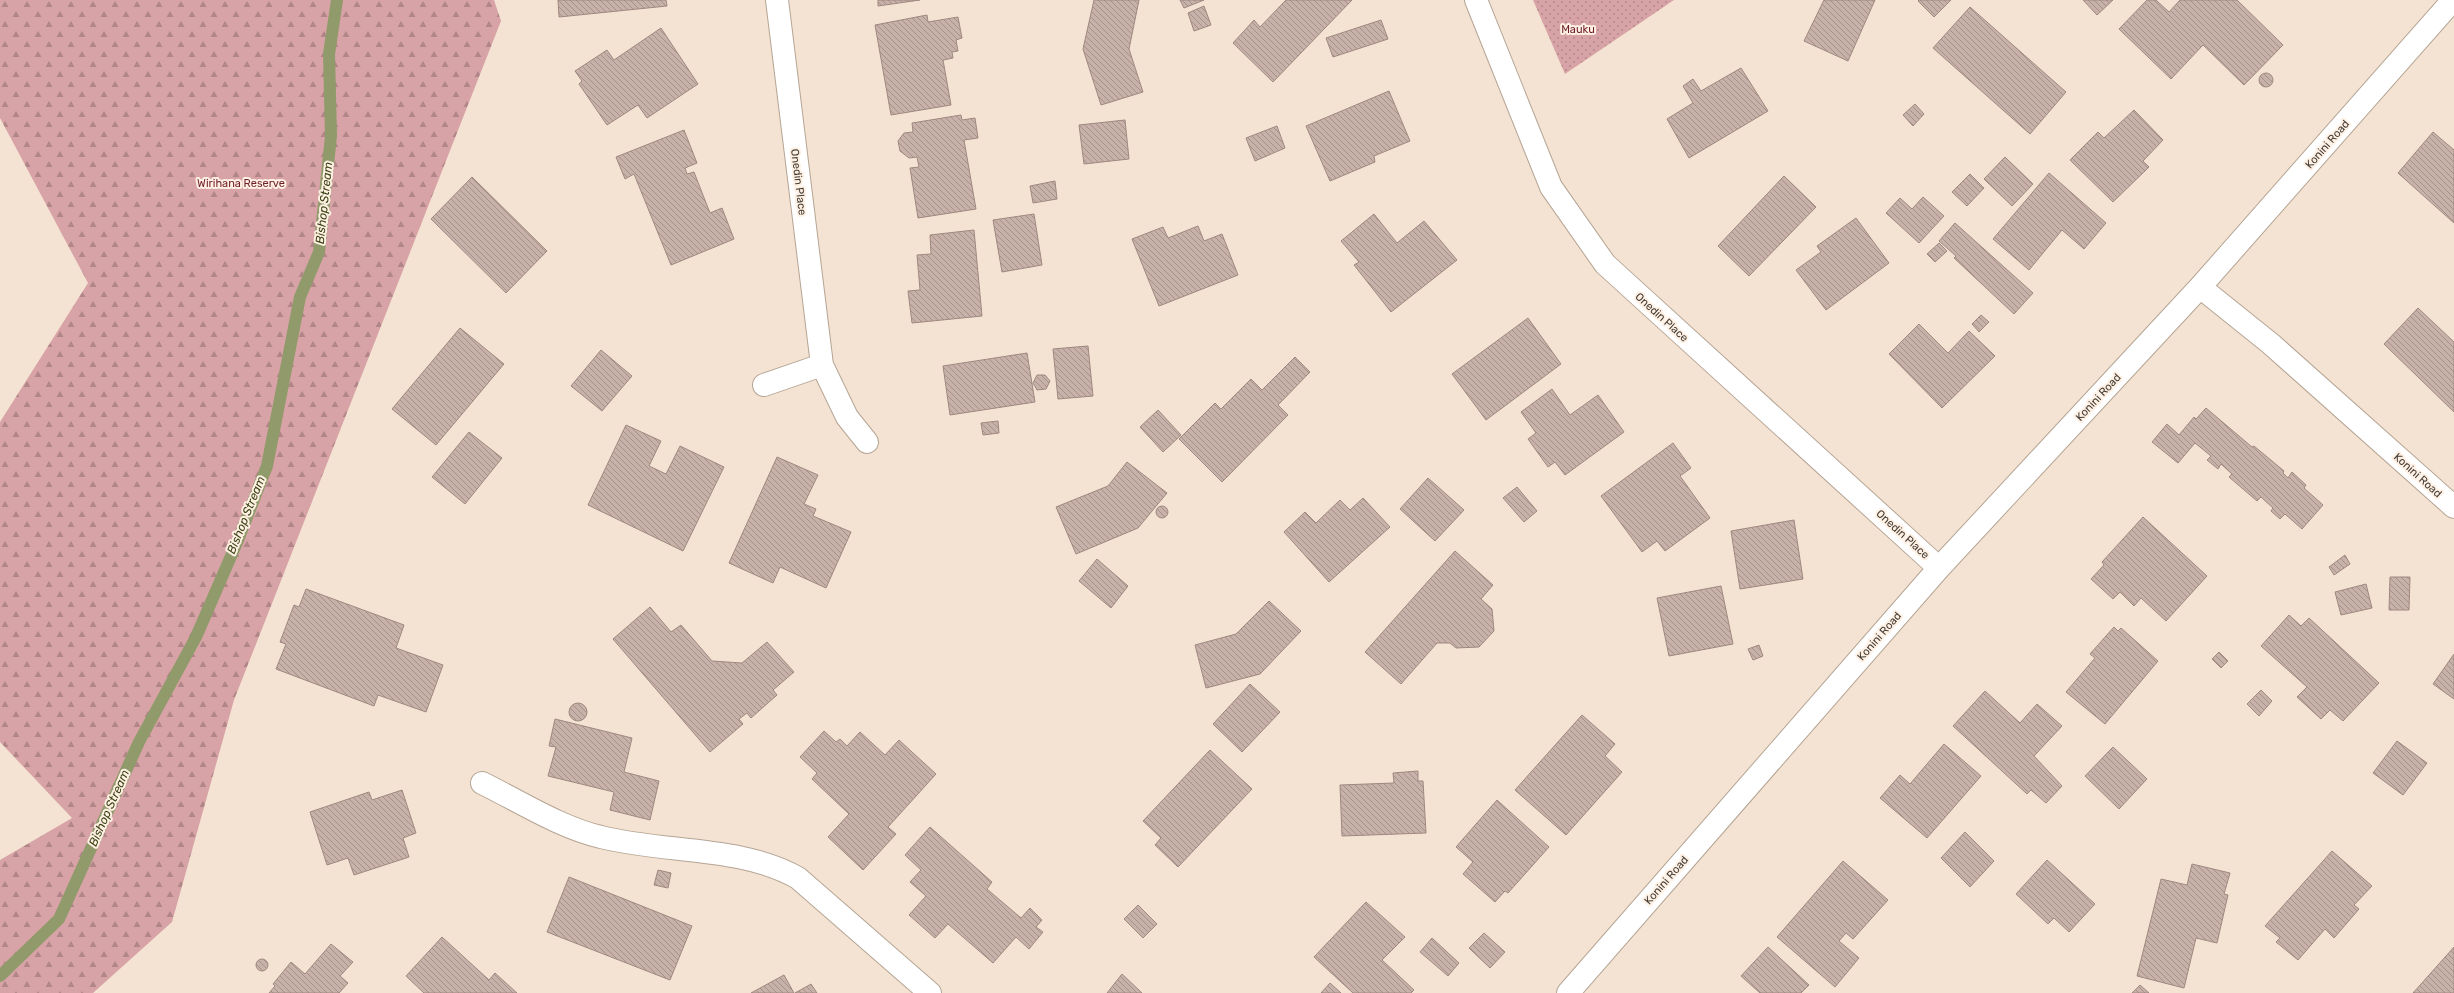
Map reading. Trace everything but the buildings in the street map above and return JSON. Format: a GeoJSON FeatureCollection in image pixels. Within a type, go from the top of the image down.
{"type":"FeatureCollection","features":[{"type":"Feature","properties":{"kind":"street","name":"Onedin Place"},"geometry":{"type":"LineString","coordinates":[[777,0],[822,365],[846,417],[867,442]]}},
{"type":"Feature","properties":{"kind":"street","name":"Onedin Place"},"geometry":{"type":"LineString","coordinates":[[1476,0],[1551,187],[1605,264],[1940,568]]}},
{"type":"Feature","properties":{"kind":"street","name":"Konini Road"},"geometry":{"type":"LineString","coordinates":[[1568,993],[1940,568],[2200,287],[2453,0]]}},
{"type":"Feature","properties":{"kind":"street","name":"Konini Road"},"geometry":{"type":"LineString","coordinates":[[2200,287],[2270,344],[2454,507]]}},
{"type":"Feature","properties":{"kind":"street"},"geometry":{"type":"LineString","coordinates":[[764,385],[822,365]]}},
{"type":"Feature","properties":{"kind":"street"},"geometry":{"type":"LineString","coordinates":[[482,783],[575,828],[599,837],[630,844],[758,861],[781,868],[804,883],[930,993]]}},
{"type":"Feature","properties":{"kind":"green space","name":"Wirihana Reserve"},"geometry":{"type":"Polygon","coordinates":[[[0,0],[494,0],[501,21],[234,700],[172,922],[93,993],[0,993],[0,860],[72,818],[0,742],[0,422],[88,283],[0,118],[0,0]]]}},
{"type":"Feature","properties":{"kind":"green space","name":"Mauku"},"geometry":{"type":"Polygon","coordinates":[[[1533,0],[1674,0],[1565,74],[1533,0]]]}},
{"type":"Feature","properties":{"kind":"waterway","name":"Bishop Stream"},"geometry":{"type":"LineString","coordinates":[[0,976],[59,919],[139,742],[196,637],[238,540],[267,466],[300,297],[319,252],[331,136],[329,54],[337,0]]}}]}
